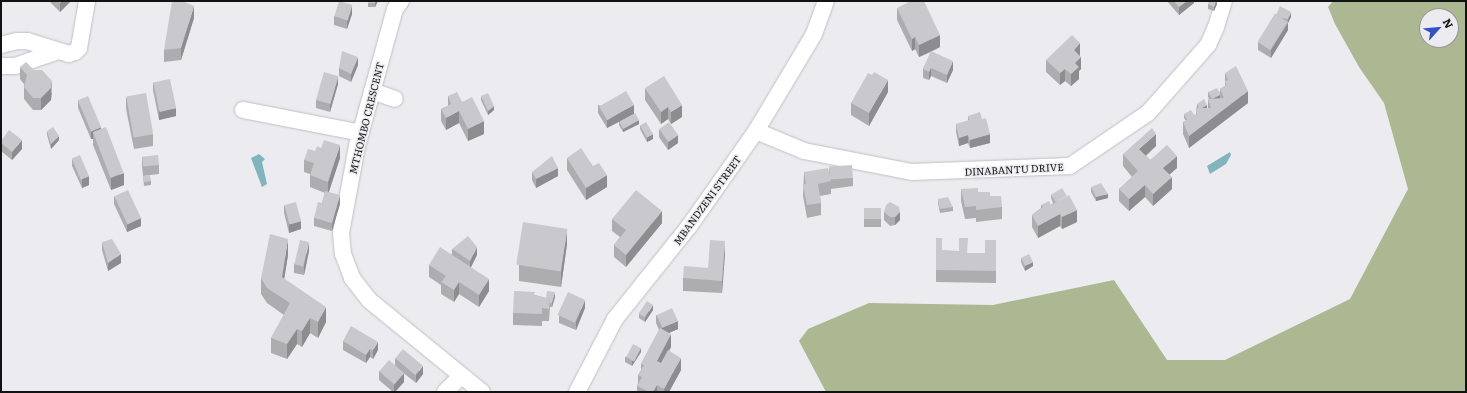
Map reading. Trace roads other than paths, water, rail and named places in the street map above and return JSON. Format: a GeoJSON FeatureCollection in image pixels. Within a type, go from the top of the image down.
{"type":"FeatureCollection","features":[{"type":"Feature","properties":{"kind":"street"},"geometry":{"type":"LineString","coordinates":[[1,45],[17,41],[27,41],[69,54],[78,51],[88,1]]}},
{"type":"Feature","properties":{"kind":"street","name":"MTHOMBO CRESCENT"},"geometry":{"type":"LineString","coordinates":[[401,1],[395,8],[361,133],[341,233],[343,254],[352,278],[369,300],[482,392]]}},
{"type":"Feature","properties":{"kind":"street","name":"MBANDZENI STREET"},"geometry":{"type":"LineString","coordinates":[[577,392],[615,319],[690,225],[756,131],[814,34],[826,1]]}},
{"type":"Feature","properties":{"kind":"street","name":"DINABANTU DRIVE"},"geometry":{"type":"LineString","coordinates":[[756,131],[804,151],[912,172],[1070,166],[1148,113],[1208,45],[1216,28],[1224,1]]}},
{"type":"Feature","properties":{"kind":"street"},"geometry":{"type":"LineString","coordinates":[[1,66],[15,66],[58,51]]}},
{"type":"Feature","properties":{"kind":"street"},"geometry":{"type":"LineString","coordinates":[[372,91],[395,99]]}},
{"type":"Feature","properties":{"kind":"street"},"geometry":{"type":"LineString","coordinates":[[243,110],[361,133]]}},
{"type":"Feature","properties":{"kind":"street"},"geometry":{"type":"LineString","coordinates":[[446,392],[461,376]]}},
{"type":"Feature","properties":{"kind":"water"},"geometry":{"type":"Polygon","coordinates":[[[1230,152],[1231,155],[1226,164],[1210,174],[1207,166],[1230,152]]]}},
{"type":"Feature","properties":{"kind":"water"},"geometry":{"type":"Polygon","coordinates":[[[259,154],[265,159],[262,162],[267,184],[262,187],[251,158],[259,154]]]}}]}
